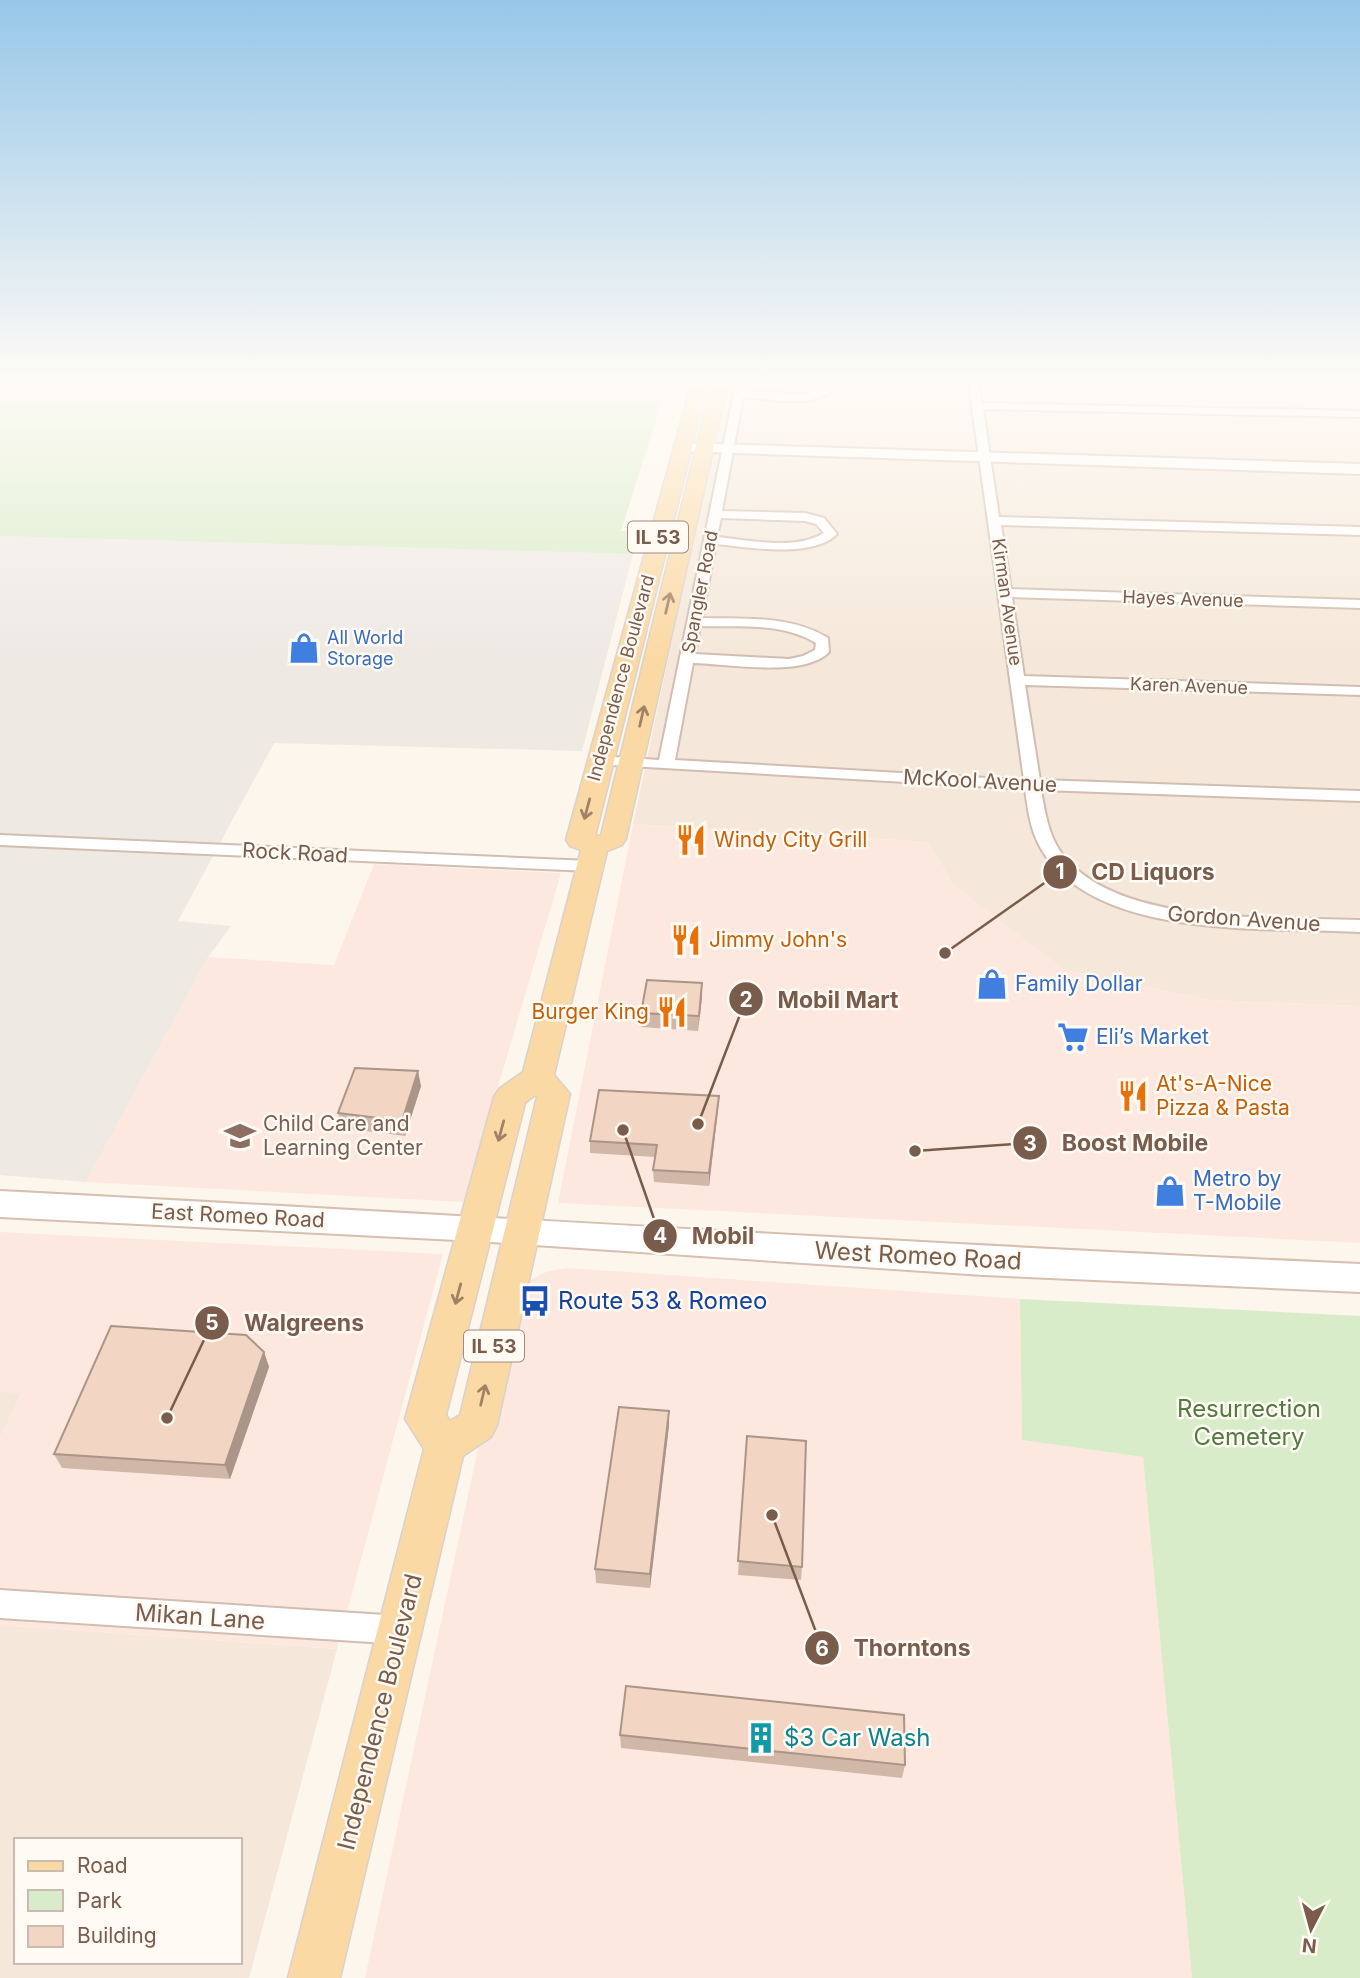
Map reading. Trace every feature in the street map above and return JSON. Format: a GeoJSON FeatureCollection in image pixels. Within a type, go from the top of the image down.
{"type":"FeatureCollection","features":[{"type":"Feature","properties":{"kind":"main road","name":"Independence Boulevard"},"geometry":{"type":"LineString","coordinates":[[592,856],[579,840],[687,470]]}},
{"type":"Feature","properties":{"kind":"main road","name":"Independence Boulevard"},"geometry":{"type":"LineString","coordinates":[[537,1078],[592,856],[613,839],[631,762],[689,470]]}},
{"type":"Feature","properties":{"kind":"main road","name":"IL 53"},"geometry":{"type":"LineString","coordinates":[[537,1078],[554,1094],[477,1424],[444,1445],[425,1419],[510,1097],[537,1078]]}},
{"type":"Feature","properties":{"kind":"main road","name":"East Romeo Road"},"geometry":{"type":"LineString","coordinates":[[0,1204],[476,1228]]}},
{"type":"Feature","properties":{"kind":"main road","name":"West Romeo Road"},"geometry":{"type":"LineString","coordinates":[[476,1228],[970,1261],[1360,1278]]}},
{"type":"Feature","properties":{"kind":"main road","name":"Independence Boulevard"},"geometry":{"type":"LineString","coordinates":[[314,1978],[444,1445]]}},
{"type":"Feature","properties":{"kind":"street","name":"Spangler Road"},"geometry":{"type":"LineString","coordinates":[[666,764],[725,470]]}},
{"type":"Feature","properties":{"kind":"street","name":"Kirman Avenue"},"geometry":{"type":"LineString","coordinates":[[987,470],[1033,785]]}},
{"type":"Feature","properties":{"kind":"street"},"geometry":{"type":"LineString","coordinates":[[710,540],[799,545],[825,540],[831,534],[820,521],[805,517],[715,514]]}},
{"type":"Feature","properties":{"kind":"street"},"geometry":{"type":"LineString","coordinates":[[995,522],[1360,531]]}},
{"type":"Feature","properties":{"kind":"street","name":"Hayes Avenue"},"geometry":{"type":"LineString","coordinates":[[1006,593],[1360,604]]}},
{"type":"Feature","properties":{"kind":"street"},"geometry":{"type":"LineString","coordinates":[[687,658],[789,663],[807,660],[822,652],[824,641],[813,632],[796,627],[694,622]]}},
{"type":"Feature","properties":{"kind":"street","name":"Karen Avenue"},"geometry":{"type":"LineString","coordinates":[[1018,680],[1360,691]]}},
{"type":"Feature","properties":{"kind":"street","name":"McKool Avenue"},"geometry":{"type":"LineString","coordinates":[[600,761],[1033,785],[1360,796]]}},
{"type":"Feature","properties":{"kind":"street","name":"Gordon Avenue"},"geometry":{"type":"LineString","coordinates":[[1033,785],[1038,822],[1045,845],[1070,875],[1117,902],[1175,918],[1360,926]]}},
{"type":"Feature","properties":{"kind":"street","name":"Rock Road"},"geometry":{"type":"LineString","coordinates":[[0,840],[592,856]]}},
{"type":"Feature","properties":{"kind":"street","name":"Mikan Lane"},"geometry":{"type":"LineString","coordinates":[[0,1604],[401,1630]]}},
{"type":"Feature","properties":{"kind":"shaded area"},"geometry":{"type":"Polygon","coordinates":[[[708,470],[1360,470],[1360,1006],[1209,1000],[1064,970],[954,886],[928,842],[633,824],[708,470]]]}},
{"type":"Feature","properties":{"kind":"shaded area","name":"All World Storage"},"geometry":{"type":"Polygon","coordinates":[[[0,536],[633,554],[582,751],[274,743],[178,921],[231,926],[208,957],[86,1182],[0,1175],[0,536]]]}},
{"type":"Feature","properties":{"kind":"shaded area"},"geometry":{"type":"Polygon","coordinates":[[[633,824],[928,842],[954,886],[1064,970],[1209,1000],[1360,1006],[1360,1243],[558,1203],[633,824]]]}},
{"type":"Feature","properties":{"kind":"shaded area"},"geometry":{"type":"Polygon","coordinates":[[[374,864],[561,873],[464,1202],[86,1182],[208,957],[334,965],[374,864]]]}},
{"type":"Feature","properties":{"kind":"shaded area"},"geometry":{"type":"Polygon","coordinates":[[[0,1232],[443,1254],[337,1649],[0,1625],[0,1438],[22,1394],[0,1391],[0,1232]]]}},
{"type":"Feature","properties":{"kind":"shaded area"},"geometry":{"type":"Polygon","coordinates":[[[568,1268],[1020,1299],[1022,1440],[1143,1457],[1192,1978],[365,1978],[508,1308],[516,1292],[530,1280],[548,1271],[568,1268]]]}},
{"type":"Feature","properties":{"kind":"shaded area"},"geometry":{"type":"Polygon","coordinates":[[[0,1391],[22,1393],[0,1438],[0,1391]]]}},
{"type":"Feature","properties":{"kind":"shaded area"},"geometry":{"type":"Polygon","coordinates":[[[0,1625],[337,1649],[249,1978],[0,1978],[0,1625]]]}},
{"type":"Feature","properties":{"kind":"green space"},"geometry":{"type":"Polygon","coordinates":[[[0,470],[640,470],[621,531],[643,532],[633,554],[0,536],[0,470]]]}},
{"type":"Feature","properties":{"kind":"green space","name":"Resurrection Cemetery"},"geometry":{"type":"Polygon","coordinates":[[[1020,1299],[1360,1316],[1360,1978],[1192,1978],[1143,1457],[1022,1440],[1020,1299]]]}},
{"type":"Feature","properties":{"kind":"building"},"geometry":{"type":"Polygon","coordinates":[[[647,980],[702,983],[699,1016],[641,1013],[647,980]]]}},
{"type":"Feature","properties":{"kind":"building"},"geometry":{"type":"Polygon","coordinates":[[[355,1068],[418,1071],[402,1121],[338,1113],[355,1068]]]}},
{"type":"Feature","properties":{"kind":"building"},"geometry":{"type":"Polygon","coordinates":[[[599,1090],[719,1096],[709,1173],[653,1170],[657,1145],[590,1141],[599,1090]]]}},
{"type":"Feature","properties":{"kind":"building"},"geometry":{"type":"Polygon","coordinates":[[[111,1326],[246,1335],[264,1352],[225,1465],[54,1454],[111,1326]]]}},
{"type":"Feature","properties":{"kind":"building"},"geometry":{"type":"Polygon","coordinates":[[[619,1407],[669,1411],[650,1574],[595,1569],[619,1407]]]}},
{"type":"Feature","properties":{"kind":"building"},"geometry":{"type":"Polygon","coordinates":[[[747,1436],[806,1441],[802,1567],[738,1561],[747,1436]]]}},
{"type":"Feature","properties":{"kind":"building","name":"$3 Car Wash"},"geometry":{"type":"Polygon","coordinates":[[[626,1686],[904,1715],[905,1765],[620,1735],[626,1686]]]}},
{"type":"Feature","properties":{"kind":"place","name":"All World Storage"},"geometry":{"type":"Point","coordinates":[304,648]}},
{"type":"Feature","properties":{"kind":"place","name":"Windy City Grill"},"geometry":{"type":"Point","coordinates":[691,840]}},
{"type":"Feature","properties":{"kind":"place","name":"Jimmy John's"},"geometry":{"type":"Point","coordinates":[686,940]}},
{"type":"Feature","properties":{"kind":"place","name":"CD Liquors"},"geometry":{"type":"Point","coordinates":[945,953]}},
{"type":"Feature","properties":{"kind":"place","name":"Family Dollar"},"geometry":{"type":"Point","coordinates":[992,984]}},
{"type":"Feature","properties":{"kind":"place","name":"Burger King"},"geometry":{"type":"Point","coordinates":[672,1012]}},
{"type":"Feature","properties":{"kind":"place","name":"Eli’s Market"},"geometry":{"type":"Point","coordinates":[1073,1037]}},
{"type":"Feature","properties":{"kind":"place","name":"At's-A-Nice Pizza & Pasta"},"geometry":{"type":"Point","coordinates":[1133,1096]}},
{"type":"Feature","properties":{"kind":"place","name":"Mobil Mart"},"geometry":{"type":"Point","coordinates":[698,1124]}},
{"type":"Feature","properties":{"kind":"place","name":"Mobil"},"geometry":{"type":"Point","coordinates":[623,1130]}},
{"type":"Feature","properties":{"kind":"place","name":"Child Care and Learning Center"},"geometry":{"type":"Point","coordinates":[240,1136]}},
{"type":"Feature","properties":{"kind":"place","name":"Boost Mobile"},"geometry":{"type":"Point","coordinates":[915,1151]}},
{"type":"Feature","properties":{"kind":"place","name":"Metro by T-Mobile"},"geometry":{"type":"Point","coordinates":[1170,1191]}},
{"type":"Feature","properties":{"kind":"place","name":"Route 53 & Romeo"},"geometry":{"type":"Point","coordinates":[535,1301]}},
{"type":"Feature","properties":{"kind":"place","name":"Walgreens"},"geometry":{"type":"Point","coordinates":[167,1418]}},
{"type":"Feature","properties":{"kind":"place","name":"Thorntons"},"geometry":{"type":"Point","coordinates":[772,1515]}},
{"type":"Feature","properties":{"kind":"place","name":"$3 Car Wash"},"geometry":{"type":"Point","coordinates":[761,1738]}}]}
